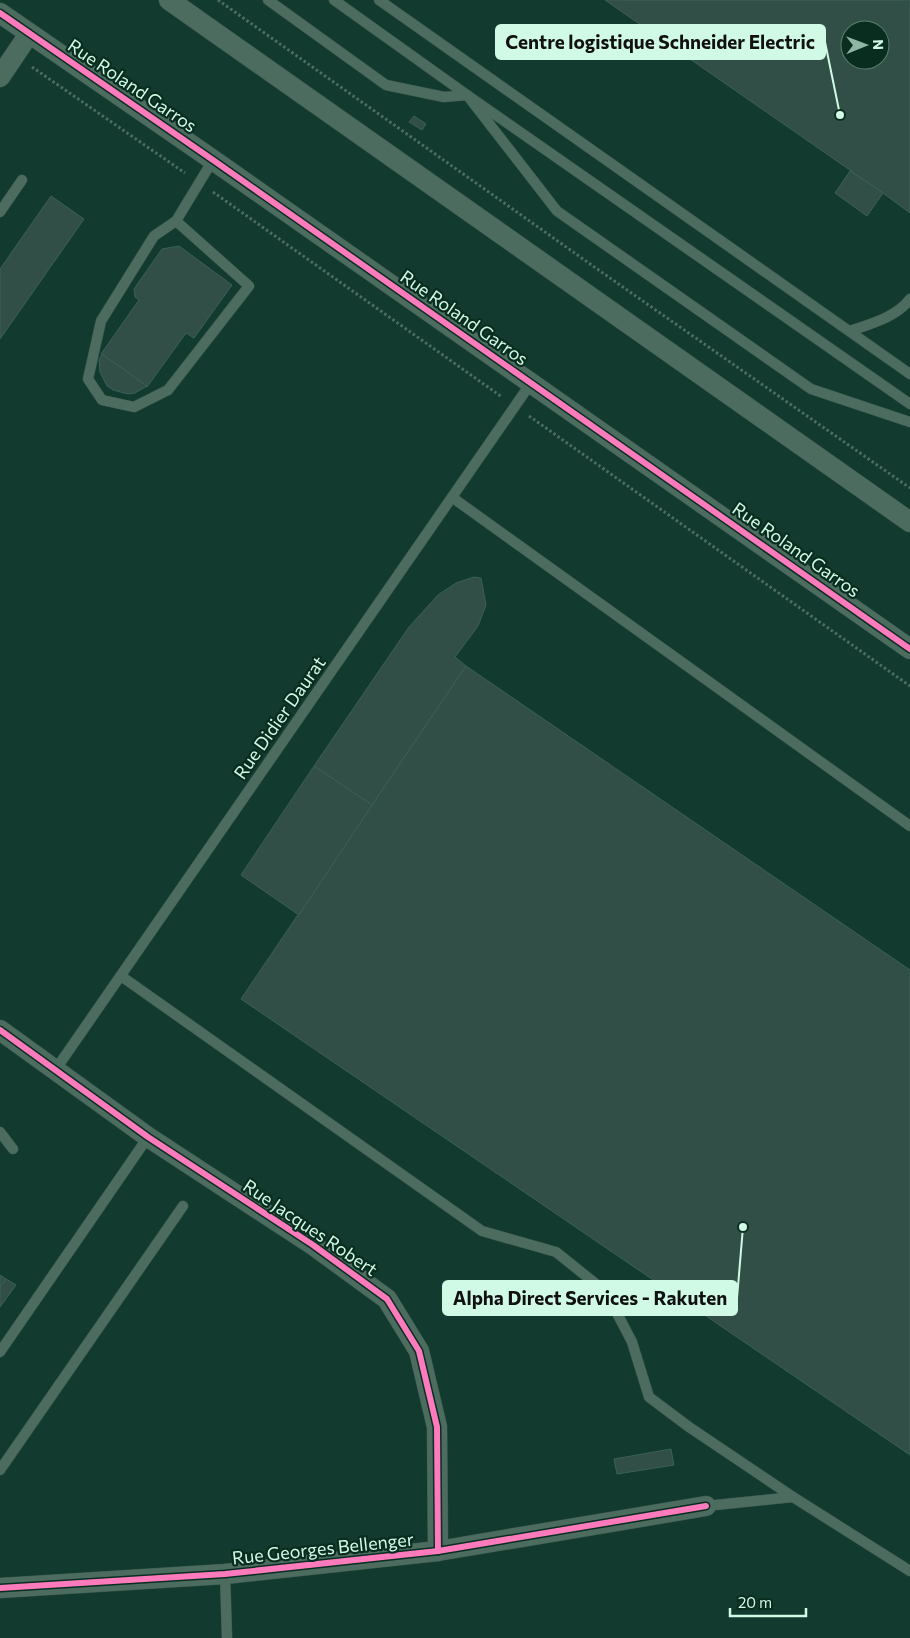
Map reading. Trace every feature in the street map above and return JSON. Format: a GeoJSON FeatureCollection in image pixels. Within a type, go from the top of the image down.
{"type":"FeatureCollection","features":[{"type":"Feature","properties":{"kind":"street"},"geometry":{"type":"LineString","coordinates":[[169,0],[910,522]]}},
{"type":"Feature","properties":{"kind":"street","name":"Rue Roland Garros"},"geometry":{"type":"LineString","coordinates":[[0,13],[213,160],[910,649]]}},
{"type":"Feature","properties":{"kind":"street"},"geometry":{"type":"LineString","coordinates":[[0,77],[29,34]]}},
{"type":"Feature","properties":{"kind":"street","name":"Rue Jacques Robert"},"geometry":{"type":"LineString","coordinates":[[0,1030],[148,1137],[313,1246],[387,1299],[420,1351],[437,1427],[438,1551]]}},
{"type":"Feature","properties":{"kind":"street","name":"Rue Georges Bellenger"},"geometry":{"type":"LineString","coordinates":[[0,1588],[225,1574],[438,1551],[706,1506]]}},
{"type":"Feature","properties":{"kind":"lane"},"geometry":{"type":"LineString","coordinates":[[268,0],[386,85],[444,97],[467,95]]}},
{"type":"Feature","properties":{"kind":"lane"},"geometry":{"type":"LineString","coordinates":[[334,0],[910,404]]}},
{"type":"Feature","properties":{"kind":"lane"},"geometry":{"type":"LineString","coordinates":[[380,0],[910,374]]}},
{"type":"Feature","properties":{"kind":"lane"},"geometry":{"type":"LineString","coordinates":[[467,95],[557,211],[811,389],[910,422]]}},
{"type":"Feature","properties":{"kind":"lane"},"geometry":{"type":"LineString","coordinates":[[176,221],[249,286],[168,390],[134,407],[102,400],[88,379],[101,321],[154,236],[176,221],[213,160]]}},
{"type":"Feature","properties":{"kind":"lane"},"geometry":{"type":"LineString","coordinates":[[0,212],[22,180]]}},
{"type":"Feature","properties":{"kind":"lane"},"geometry":{"type":"LineString","coordinates":[[850,331],[884,319],[910,299]]}},
{"type":"Feature","properties":{"kind":"lane","name":"Rue Didier Daurat"},"geometry":{"type":"LineString","coordinates":[[56,1069],[531,384]]}},
{"type":"Feature","properties":{"kind":"lane"},"geometry":{"type":"LineString","coordinates":[[453,498],[910,826]]}},
{"type":"Feature","properties":{"kind":"lane"},"geometry":{"type":"LineString","coordinates":[[121,976],[482,1231],[556,1252],[606,1292],[632,1342],[649,1397],[689,1427],[910,1571]]}},
{"type":"Feature","properties":{"kind":"lane"},"geometry":{"type":"LineString","coordinates":[[0,1132],[13,1149]]}},
{"type":"Feature","properties":{"kind":"lane"},"geometry":{"type":"LineString","coordinates":[[0,1352],[148,1137]]}},
{"type":"Feature","properties":{"kind":"lane"},"geometry":{"type":"LineString","coordinates":[[0,1470],[183,1206]]}},
{"type":"Feature","properties":{"kind":"lane"},"geometry":{"type":"LineString","coordinates":[[706,1506],[793,1496]]}},
{"type":"Feature","properties":{"kind":"lane"},"geometry":{"type":"LineString","coordinates":[[225,1574],[226,1638]]}},
{"type":"Feature","properties":{"kind":"path"},"geometry":{"type":"LineString","coordinates":[[218,0],[608,277],[910,488]]}},
{"type":"Feature","properties":{"kind":"path"},"geometry":{"type":"LineString","coordinates":[[15,55],[199,182],[910,686]]}},
{"type":"Feature","properties":{"kind":"building"},"geometry":{"type":"Polygon","coordinates":[[[605,0],[910,0],[910,213],[883,193],[605,0]]]}},
{"type":"Feature","properties":{"kind":"building"},"geometry":{"type":"Polygon","coordinates":[[[414,116],[426,124],[422,130],[409,122],[414,116]]]}},
{"type":"Feature","properties":{"kind":"building"},"geometry":{"type":"Polygon","coordinates":[[[850,171],[883,193],[867,216],[835,193],[850,171]]]}},
{"type":"Feature","properties":{"kind":"building"},"geometry":{"type":"Polygon","coordinates":[[[51,196],[84,219],[0,339],[0,269],[51,196]]]}},
{"type":"Feature","properties":{"kind":"building"},"geometry":{"type":"Polygon","coordinates":[[[179,246],[232,285],[194,338],[186,333],[147,387],[101,354],[139,300],[135,297],[134,289],[162,249],[179,246]]]}},
{"type":"Feature","properties":{"kind":"building"},"geometry":{"type":"Polygon","coordinates":[[[102,354],[147,386],[135,393],[128,394],[113,390],[107,386],[100,372],[99,360],[102,354]]]}},
{"type":"Feature","properties":{"kind":"building"},"geometry":{"type":"Polygon","coordinates":[[[474,577],[481,578],[486,605],[478,626],[455,657],[466,666],[372,805],[314,766],[409,627],[438,595],[456,583],[474,577]]]}},
{"type":"Feature","properties":{"kind":"building"},"geometry":{"type":"Polygon","coordinates":[[[466,666],[910,970],[910,1455],[241,999],[466,666]]]}},
{"type":"Feature","properties":{"kind":"building"},"geometry":{"type":"Polygon","coordinates":[[[314,766],[372,805],[299,915],[241,875],[314,766]]]}},
{"type":"Feature","properties":{"kind":"building"},"geometry":{"type":"Polygon","coordinates":[[[0,1275],[6,1279],[0,1287],[0,1275]]]}},
{"type":"Feature","properties":{"kind":"building"},"geometry":{"type":"Polygon","coordinates":[[[6,1279],[16,1285],[0,1307],[0,1287],[6,1279]]]}},
{"type":"Feature","properties":{"kind":"building"},"geometry":{"type":"Polygon","coordinates":[[[671,1449],[674,1465],[617,1474],[614,1459],[671,1449]]]}},
{"type":"Feature","properties":{"kind":"cycle path"},"geometry":{"type":"LineString","coordinates":[[0,13],[213,160],[910,649]]}},
{"type":"Feature","properties":{"kind":"cycle path"},"geometry":{"type":"LineString","coordinates":[[0,1030],[148,1137],[313,1245],[387,1299],[419,1351],[437,1427],[438,1551]]}},
{"type":"Feature","properties":{"kind":"cycle path"},"geometry":{"type":"LineString","coordinates":[[0,1588],[225,1574],[438,1551],[706,1506]]}},
{"type":"Feature","properties":{"kind":"place","name":"Centre logistique Schneider Electric"},"geometry":{"type":"Point","coordinates":[840,115]}},
{"type":"Feature","properties":{"kind":"place","name":"Alpha Direct Services - Rakuten"},"geometry":{"type":"Point","coordinates":[743,1227]}}]}
